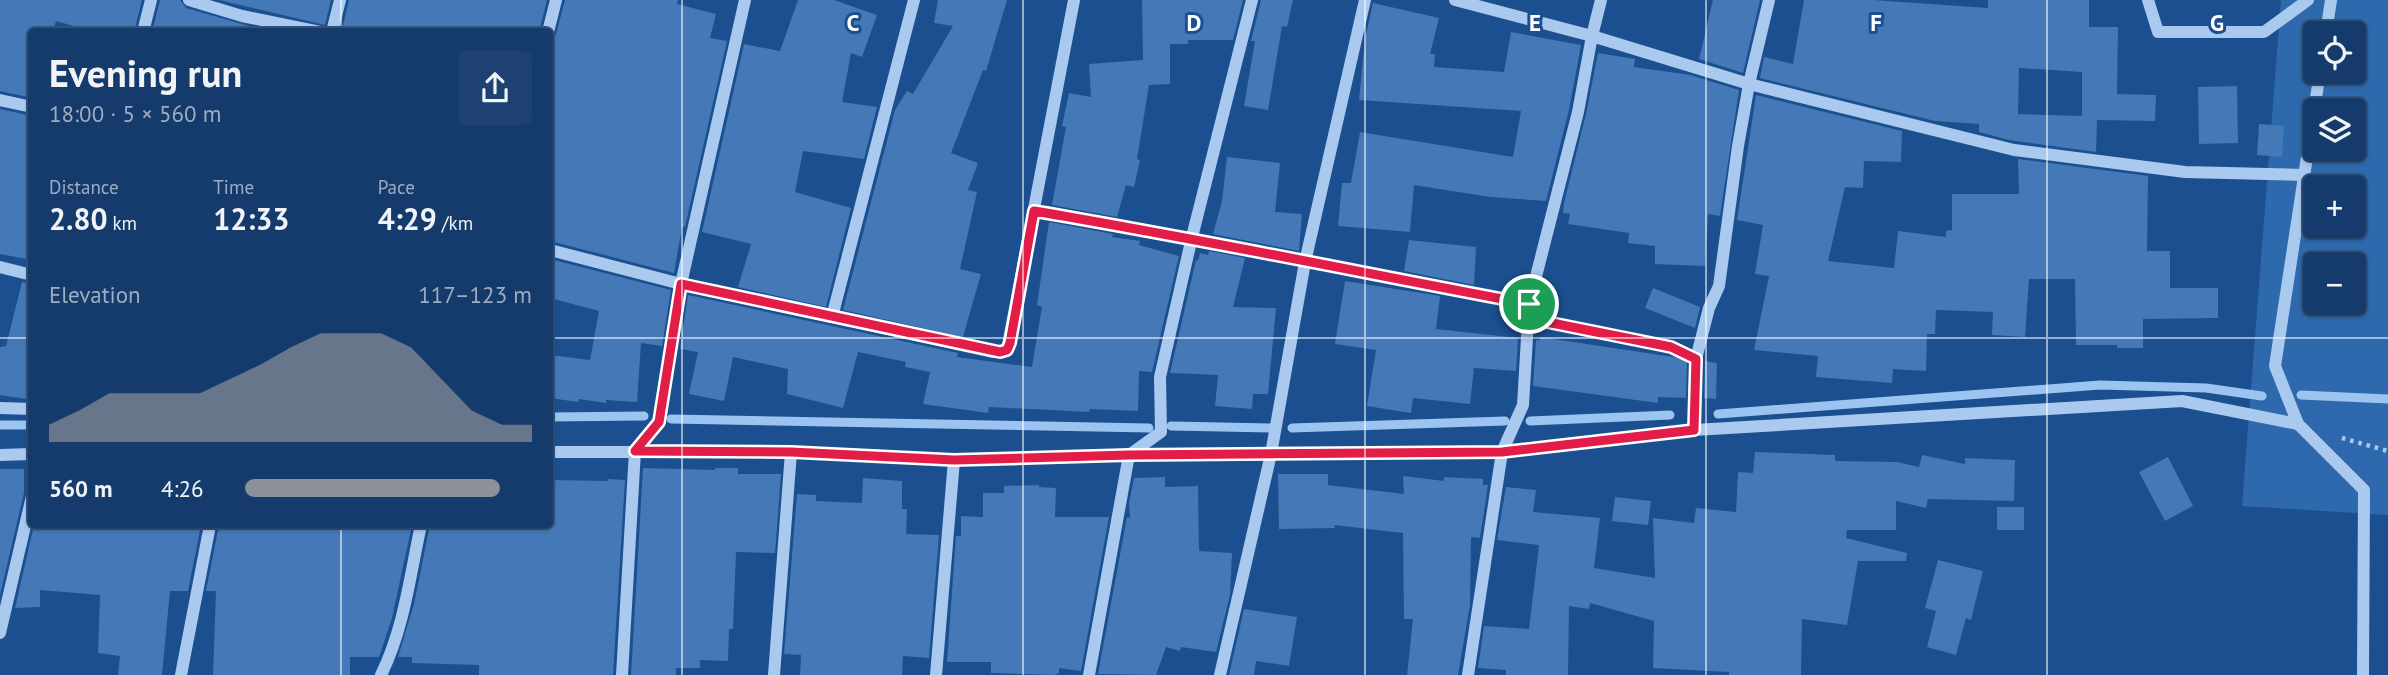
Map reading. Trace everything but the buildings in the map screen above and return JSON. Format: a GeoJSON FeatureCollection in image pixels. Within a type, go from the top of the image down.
{"type":"FeatureCollection","features":[{"type":"Feature","properties":{"kind":"street"},"geometry":{"type":"LineString","coordinates":[[144,28],[151,0]]}},
{"type":"Feature","properties":{"kind":"street"},"geometry":{"type":"LineString","coordinates":[[189,0],[242,16],[300,28]]}},
{"type":"Feature","properties":{"kind":"street"},"geometry":{"type":"LineString","coordinates":[[333,28],[340,0]]}},
{"type":"Feature","properties":{"kind":"street"},"geometry":{"type":"LineString","coordinates":[[549,28],[556,0]]}},
{"type":"Feature","properties":{"kind":"street"},"geometry":{"type":"LineString","coordinates":[[622,675],[635,451],[659,422],[681,284],[745,0]]}},
{"type":"Feature","properties":{"kind":"street"},"geometry":{"type":"LineString","coordinates":[[832,317],[914,0]]}},
{"type":"Feature","properties":{"kind":"street"},"geometry":{"type":"LineString","coordinates":[[553,251],[681,284],[993,352],[1007,350],[1074,0]]}},
{"type":"Feature","properties":{"kind":"street"},"geometry":{"type":"LineString","coordinates":[[1088,675],[1129,455],[1161,432],[1160,377],[1192,237],[1252,0]]}},
{"type":"Feature","properties":{"kind":"street"},"geometry":{"type":"LineString","coordinates":[[1220,675],[1271,454],[1305,262],[1365,0]]}},
{"type":"Feature","properties":{"kind":"street"},"geometry":{"type":"LineString","coordinates":[[1455,0],[1592,36],[1749,84],[2014,150],[2185,172],[2304,175],[2318,84]]}},
{"type":"Feature","properties":{"kind":"street"},"geometry":{"type":"LineString","coordinates":[[1468,675],[1502,452],[1523,405],[1529,304],[1578,112],[1601,0]]}},
{"type":"Feature","properties":{"kind":"street"},"geometry":{"type":"LineString","coordinates":[[1694,430],[1696,359],[1709,308],[1719,286],[1738,146],[1749,84],[1769,0]]}},
{"type":"Feature","properties":{"kind":"street"},"geometry":{"type":"LineString","coordinates":[[2148,0],[2158,32],[2264,32],[2308,0]]}},
{"type":"Feature","properties":{"kind":"street"},"geometry":{"type":"LineString","coordinates":[[2328,21],[2331,0]]}},
{"type":"Feature","properties":{"kind":"street"},"geometry":{"type":"LineString","coordinates":[[0,100],[28,106]]}},
{"type":"Feature","properties":{"kind":"street"},"geometry":{"type":"LineString","coordinates":[[2303,182],[2275,366],[2298,424],[2364,490],[2363,675]]}},
{"type":"Feature","properties":{"kind":"street"},"geometry":{"type":"LineString","coordinates":[[1034,211],[1192,237],[1305,262],[1529,304]]}},
{"type":"Feature","properties":{"kind":"street"},"geometry":{"type":"LineString","coordinates":[[0,267],[28,274]]}},
{"type":"Feature","properties":{"kind":"street"},"geometry":{"type":"LineString","coordinates":[[553,452],[791,452],[954,460],[1129,455],[1502,452],[1694,430],[2182,401],[2298,424]]}},
{"type":"Feature","properties":{"kind":"street"},"geometry":{"type":"LineString","coordinates":[[0,408],[28,409]]}},
{"type":"Feature","properties":{"kind":"street"},"geometry":{"type":"LineString","coordinates":[[774,675],[791,452]]}},
{"type":"Feature","properties":{"kind":"street"},"geometry":{"type":"LineString","coordinates":[[0,455],[28,454]]}},
{"type":"Feature","properties":{"kind":"street"},"geometry":{"type":"LineString","coordinates":[[936,675],[954,460]]}},
{"type":"Feature","properties":{"kind":"street"},"geometry":{"type":"LineString","coordinates":[[0,634],[28,513]]}},
{"type":"Feature","properties":{"kind":"street"},"geometry":{"type":"LineString","coordinates":[[181,675],[209,528]]}},
{"type":"Feature","properties":{"kind":"street"},"geometry":{"type":"LineString","coordinates":[[382,675],[401,617],[420,528]]}},
{"type":"Feature","properties":{"kind":"path"},"geometry":{"type":"LineString","coordinates":[[1529,304],[1532,319],[1671,347],[1696,359]]}},
{"type":"Feature","properties":{"kind":"shaded area"},"geometry":{"type":"Polygon","coordinates":[[[2281,0],[2388,0],[2388,515],[2242,506],[2281,0]]]}},
{"type":"Feature","properties":{"kind":"waterway"},"geometry":{"type":"LineString","coordinates":[[1718,414],[2100,385],[2206,388],[2262,396]]}},
{"type":"Feature","properties":{"kind":"waterway"},"geometry":{"type":"LineString","coordinates":[[2301,395],[2388,399]]}},
{"type":"Feature","properties":{"kind":"waterway"},"geometry":{"type":"LineString","coordinates":[[1530,421],[1670,415]]}},
{"type":"Feature","properties":{"kind":"waterway"},"geometry":{"type":"LineString","coordinates":[[553,417],[644,416]]}},
{"type":"Feature","properties":{"kind":"waterway"},"geometry":{"type":"LineString","coordinates":[[671,419],[1149,428]]}},
{"type":"Feature","properties":{"kind":"waterway"},"geometry":{"type":"LineString","coordinates":[[1292,428],[1505,421]]}},
{"type":"Feature","properties":{"kind":"waterway"},"geometry":{"type":"LineString","coordinates":[[0,425],[28,425]]}},
{"type":"Feature","properties":{"kind":"waterway"},"geometry":{"type":"LineString","coordinates":[[1171,426],[1271,428]]}},
{"type":"Feature","properties":{"kind":"route"},"geometry":{"type":"LineString","coordinates":[[1034,211],[1192,237],[1305,262],[1529,304],[1532,319],[1671,347],[1696,359],[1694,430],[1502,452],[1129,455],[954,460],[791,452],[635,451],[659,422],[681,284],[1000,352],[1007,350],[1010,343],[1034,211]]}}]}
